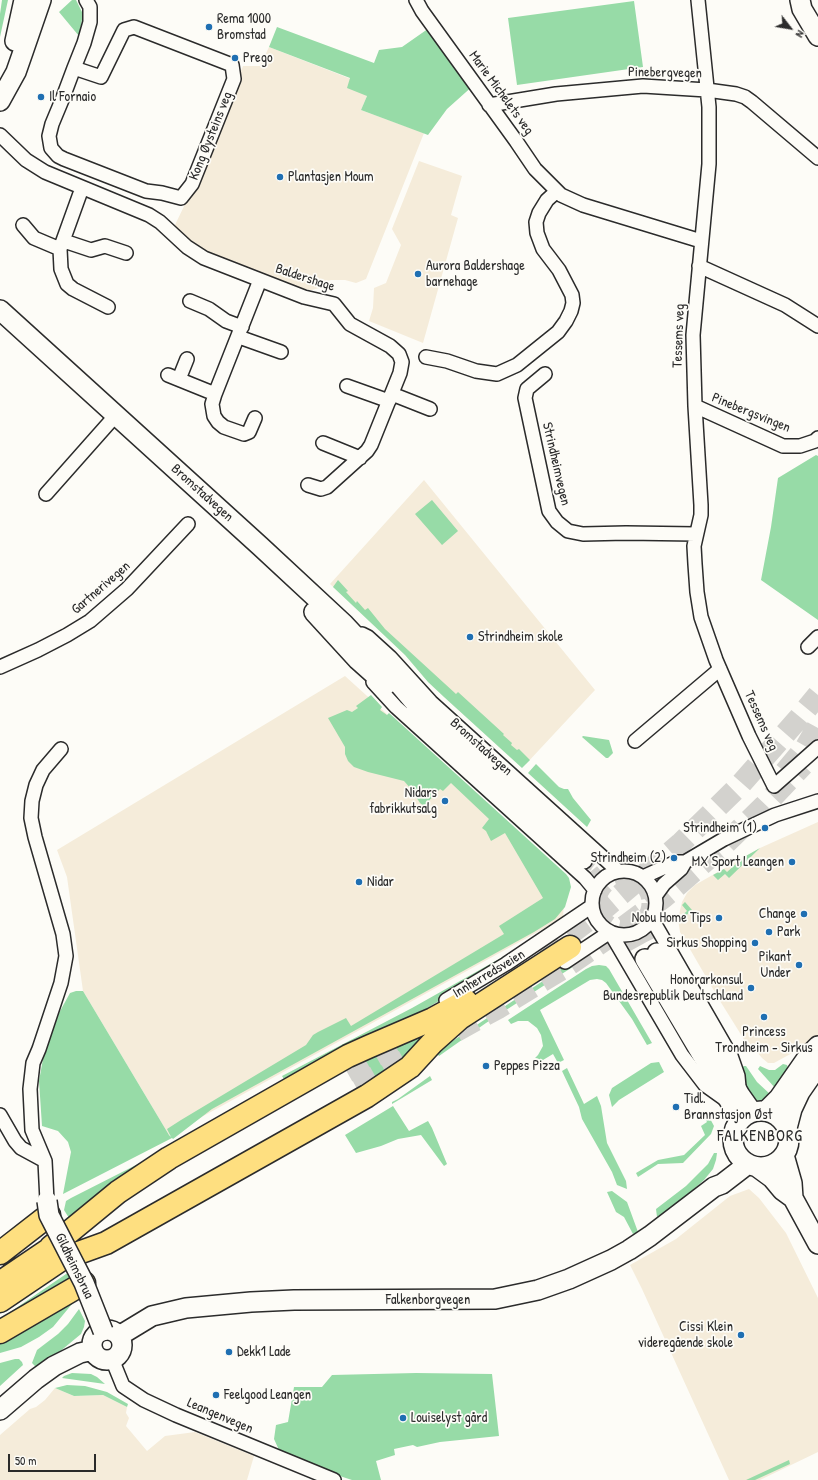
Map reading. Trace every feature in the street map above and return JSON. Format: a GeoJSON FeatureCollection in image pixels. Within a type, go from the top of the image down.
{"type":"FeatureCollection","features":[{"type":"Feature","properties":{"kind":"highway"},"geometry":{"type":"LineString","coordinates":[[0,1301],[55,1254],[118,1192],[164,1162],[348,1056],[433,1019],[568,942],[460,1018],[432,1043],[410,1067],[367,1096],[106,1243],[55,1254]]}},
{"type":"Feature","properties":{"kind":"highway"},"geometry":{"type":"LineString","coordinates":[[0,1283],[55,1254],[171,1174],[351,1080]]}},
{"type":"Feature","properties":{"kind":"highway"},"geometry":{"type":"LineString","coordinates":[[0,1252],[48,1208]]}},
{"type":"Feature","properties":{"kind":"highway"},"geometry":{"type":"LineString","coordinates":[[0,1332],[84,1283]]}},
{"type":"Feature","properties":{"kind":"main road"},"geometry":{"type":"LineString","coordinates":[[0,77],[16,37],[24,0]]}},
{"type":"Feature","properties":{"kind":"main road"},"geometry":{"type":"LineString","coordinates":[[0,101],[18,65],[41,0]]}},
{"type":"Feature","properties":{"kind":"main road"},"geometry":{"type":"LineString","coordinates":[[800,0],[802,9],[813,17],[818,36]]}},
{"type":"Feature","properties":{"kind":"main road","name":"Bromstadvegen"},"geometry":{"type":"LineString","coordinates":[[0,310],[344,624],[388,671],[427,717]]}},
{"type":"Feature","properties":{"kind":"main road","name":"Bromstadvegen"},"geometry":{"type":"LineString","coordinates":[[287,572],[296,592],[358,660],[404,701],[427,717],[584,859]]}},
{"type":"Feature","properties":{"kind":"main road"},"geometry":{"type":"LineString","coordinates":[[651,956],[734,1098],[753,1114],[779,1116],[788,1128]]}},
{"type":"Feature","properties":{"kind":"main road"},"geometry":{"type":"LineString","coordinates":[[793,1198],[782,1190],[772,1178],[741,1159],[734,1147],[733,1132],[753,1114],[779,1098],[809,1055],[818,1046]]}},
{"type":"Feature","properties":{"kind":"main road"},"geometry":{"type":"LineString","coordinates":[[753,1166],[766,1167],[774,1164],[784,1155],[789,1142],[788,1128],[792,1109],[800,1092],[818,1066]]}},
{"type":"Feature","properties":{"kind":"main road","name":"Falkenborgvegen"},"geometry":{"type":"LineString","coordinates":[[714,1187],[717,1178],[729,1161],[734,1147]]}},
{"type":"Feature","properties":{"kind":"main road"},"geometry":{"type":"LineString","coordinates":[[784,1155],[792,1183],[793,1198],[818,1244]]}},
{"type":"Feature","properties":{"kind":"main road","name":"Falkenborgvegen"},"geometry":{"type":"LineString","coordinates":[[93,1350],[93,1338],[99,1332],[111,1333],[152,1316],[186,1308],[279,1301],[495,1299],[538,1290],[570,1279],[611,1260],[650,1236],[714,1187],[753,1166]]}},
{"type":"Feature","properties":{"kind":"main road","name":"Gildheimsbrua"},"geometry":{"type":"LineString","coordinates":[[48,1208],[84,1283],[111,1333]]}},
{"type":"Feature","properties":{"kind":"main road"},"geometry":{"type":"LineString","coordinates":[[0,1410],[54,1366],[80,1353],[93,1350],[95,1354],[103,1359],[112,1359],[116,1357],[122,1345],[111,1333]]}},
{"type":"Feature","properties":{"kind":"street","name":"Kong Øysteins veg"},"geometry":{"type":"LineString","coordinates":[[74,68],[101,77],[124,30],[134,27],[232,64],[234,79],[192,184],[181,198],[146,191],[64,159],[51,148],[49,136],[90,22],[90,7],[87,0]]}},
{"type":"Feature","properties":{"kind":"street","name":"Tessems veg"},"geometry":{"type":"LineString","coordinates":[[698,0],[709,107],[709,164],[701,241],[694,335],[695,406],[701,505],[696,534],[695,564],[701,617],[720,669],[749,736],[774,786],[818,747]]}},
{"type":"Feature","properties":{"kind":"street","name":"Marie Michelets veg"},"geometry":{"type":"LineString","coordinates":[[420,4],[535,169],[556,191],[561,195],[583,205],[701,241]]}},
{"type":"Feature","properties":{"kind":"street","name":"Pinebergvegen"},"geometry":{"type":"LineString","coordinates":[[489,105],[556,94],[643,86],[707,90],[736,94],[745,97],[818,158]]}},
{"type":"Feature","properties":{"kind":"street","name":"Baldershage"},"geometry":{"type":"LineString","coordinates":[[0,134],[23,157],[56,178],[148,215],[160,222],[204,258],[304,297],[334,304],[350,324],[384,342],[395,350],[401,358],[402,366],[371,445],[360,458],[324,489],[308,485]]}},
{"type":"Feature","properties":{"kind":"street"},"geometry":{"type":"LineString","coordinates":[[82,188],[62,245],[61,269],[67,284],[80,294],[108,307]]}},
{"type":"Feature","properties":{"kind":"street"},"geometry":{"type":"LineString","coordinates":[[426,357],[447,361],[476,371],[497,374],[517,365],[558,332],[571,311],[572,295],[559,270],[543,248],[537,233],[536,222],[539,212],[547,200],[556,191]]}},
{"type":"Feature","properties":{"kind":"street"},"geometry":{"type":"LineString","coordinates":[[23,225],[34,238],[91,250],[105,246],[126,253]]}},
{"type":"Feature","properties":{"kind":"street"},"geometry":{"type":"LineString","coordinates":[[699,266],[785,305],[818,326]]}},
{"type":"Feature","properties":{"kind":"street","name":"Baldershage"},"geometry":{"type":"LineString","coordinates":[[254,418],[247,434],[244,434],[218,422],[213,411],[212,404],[260,280]]}},
{"type":"Feature","properties":{"kind":"street"},"geometry":{"type":"LineString","coordinates":[[190,301],[209,309],[240,332],[281,352]]}},
{"type":"Feature","properties":{"kind":"street"},"geometry":{"type":"LineString","coordinates":[[187,359],[173,377],[215,394]]}},
{"type":"Feature","properties":{"kind":"street","name":"Strindheimvegen"},"geometry":{"type":"LineString","coordinates":[[545,374],[527,389],[525,398],[549,511],[556,522],[568,531],[583,534],[696,534]]}},
{"type":"Feature","properties":{"kind":"street"},"geometry":{"type":"LineString","coordinates":[[347,386],[430,409]]}},
{"type":"Feature","properties":{"kind":"street","name":"Pinebergsvingen"},"geometry":{"type":"LineString","coordinates":[[695,406],[783,446],[800,446],[815,441],[818,438]]}},
{"type":"Feature","properties":{"kind":"street"},"geometry":{"type":"LineString","coordinates":[[46,494],[116,415]]}},
{"type":"Feature","properties":{"kind":"street"},"geometry":{"type":"LineString","coordinates":[[323,443],[360,458]]}},
{"type":"Feature","properties":{"kind":"street","name":"Gartnerivegen"},"geometry":{"type":"LineString","coordinates":[[0,667],[38,650],[90,621],[127,588],[188,524]]}},
{"type":"Feature","properties":{"kind":"street","name":"Bromstadvegen"},"geometry":{"type":"LineString","coordinates":[[344,624],[368,637],[431,702],[618,871]]}},
{"type":"Feature","properties":{"kind":"street"},"geometry":{"type":"LineString","coordinates":[[808,647],[818,637]]}},
{"type":"Feature","properties":{"kind":"street","name":"Bromstadvegen"},"geometry":{"type":"LineString","coordinates":[[358,660],[379,688],[396,707],[579,873],[595,890]]}},
{"type":"Feature","properties":{"kind":"street"},"geometry":{"type":"LineString","coordinates":[[635,741],[720,669]]}},
{"type":"Feature","properties":{"kind":"street"},"geometry":{"type":"LineString","coordinates":[[48,1208],[45,1161],[32,1130],[30,1084],[33,1063],[61,983],[66,956],[63,934],[31,818],[32,801],[36,785],[43,770],[61,749]]}},
{"type":"Feature","properties":{"kind":"street"},"geometry":{"type":"LineString","coordinates":[[656,895],[664,884],[681,869],[685,862],[724,839],[775,814],[818,801]]}},
{"type":"Feature","properties":{"kind":"street"},"geometry":{"type":"LineString","coordinates":[[643,877],[676,862],[685,862]]}},
{"type":"Feature","properties":{"kind":"street"},"geometry":{"type":"LineString","coordinates":[[410,1067],[481,1017],[610,932],[623,935],[634,934],[644,928],[652,919],[656,908],[656,895],[650,884],[643,877],[629,871],[618,871],[604,878],[595,890],[592,898],[592,906],[597,921],[610,932],[682,1055],[705,1084],[714,1092],[734,1098],[738,1076],[731,1056],[652,919]]}},
{"type":"Feature","properties":{"kind":"street","name":"Innherredsveien"},"geometry":{"type":"LineString","coordinates":[[384,1040],[433,1008],[518,957],[592,906]]}},
{"type":"Feature","properties":{"kind":"street"},"geometry":{"type":"LineString","coordinates":[[0,1115],[15,1141],[21,1148],[45,1161]]}},
{"type":"Feature","properties":{"kind":"street","name":"Leangenvegen"},"geometry":{"type":"LineString","coordinates":[[112,1359],[123,1386],[144,1400],[176,1415],[334,1480]]}},
{"type":"Feature","properties":{"kind":"shaded area"},"geometry":{"type":"Polygon","coordinates":[[[269,47],[351,79],[367,96],[361,110],[424,133],[366,279],[356,283],[345,280],[331,280],[325,282],[320,288],[311,290],[291,287],[219,259],[194,247],[174,227],[188,198],[243,66],[260,66],[269,47]]]}},
{"type":"Feature","properties":{"kind":"shaded area"},"geometry":{"type":"Polygon","coordinates":[[[419,161],[462,176],[451,215],[458,218],[423,343],[369,321],[373,308],[374,288],[386,283],[401,245],[392,229],[419,161]]]}},
{"type":"Feature","properties":{"kind":"shaded area","name":"Strindheim skole"},"geometry":{"type":"Polygon","coordinates":[[[424,480],[595,690],[526,764],[330,584],[424,480]]]}},
{"type":"Feature","properties":{"kind":"shaded area"},"geometry":{"type":"Polygon","coordinates":[[[345,676],[566,876],[563,918],[169,1135],[83,991],[67,877],[57,850],[345,676]]]}},
{"type":"Feature","properties":{"kind":"shaded area","name":"Sirkus Shopping"},"geometry":{"type":"Polygon","coordinates":[[[818,822],[818,1035],[803,1047],[774,1063],[768,1063],[747,1040],[745,1041],[720,1001],[680,932],[678,919],[682,902],[687,893],[695,885],[760,848],[818,822]]]}},
{"type":"Feature","properties":{"kind":"shaded area","name":"Cissi Klein videregående skole"},"geometry":{"type":"Polygon","coordinates":[[[749,1189],[759,1198],[786,1233],[818,1298],[818,1452],[760,1480],[729,1480],[630,1265],[676,1239],[730,1196],[749,1189]]]}},
{"type":"Feature","properties":{"kind":"shaded area"},"geometry":{"type":"Polygon","coordinates":[[[55,1388],[74,1396],[103,1395],[127,1407],[126,1413],[129,1418],[126,1426],[147,1451],[165,1436],[195,1432],[254,1456],[247,1480],[0,1480],[0,1435],[30,1409],[36,1407],[45,1400],[55,1388]]]}},
{"type":"Feature","properties":{"kind":"green space"},"geometry":{"type":"Polygon","coordinates":[[[2,0],[8,0],[0,37],[0,14],[2,0]]]}},
{"type":"Feature","properties":{"kind":"green space"},"geometry":{"type":"Polygon","coordinates":[[[72,0],[76,0],[83,14],[79,36],[59,12],[72,0]]]}},
{"type":"Feature","properties":{"kind":"green space"},"geometry":{"type":"Polygon","coordinates":[[[634,1],[643,67],[517,85],[508,18],[634,1]]]}},
{"type":"Feature","properties":{"kind":"green space"},"geometry":{"type":"Polygon","coordinates":[[[432,26],[475,84],[447,109],[428,135],[361,110],[367,96],[347,88],[350,78],[269,47],[277,27],[374,63],[379,50],[402,47],[432,26]]]}},
{"type":"Feature","properties":{"kind":"green space"},"geometry":{"type":"Polygon","coordinates":[[[816,455],[818,456],[818,620],[761,580],[778,478],[816,455]]]}},
{"type":"Feature","properties":{"kind":"green space"},"geometry":{"type":"Polygon","coordinates":[[[432,500],[458,531],[442,545],[415,514],[432,500]]]}},
{"type":"Feature","properties":{"kind":"green space"},"geometry":{"type":"Polygon","coordinates":[[[338,580],[356,603],[357,601],[365,610],[368,608],[385,629],[456,694],[458,692],[504,734],[503,735],[512,743],[511,745],[517,750],[519,749],[530,760],[522,768],[428,682],[405,655],[333,587],[338,580]]]}},
{"type":"Feature","properties":{"kind":"green space"},"geometry":{"type":"Polygon","coordinates":[[[371,695],[382,707],[380,710],[387,715],[389,713],[566,874],[569,878],[571,887],[565,907],[555,919],[534,932],[212,1109],[173,1139],[172,1138],[63,1194],[71,1152],[68,1142],[58,1131],[42,1126],[39,1081],[43,1059],[59,1013],[70,993],[83,991],[171,1137],[167,1129],[306,1045],[313,1035],[346,1018],[351,1026],[504,934],[499,926],[543,898],[505,833],[491,841],[486,831],[482,828],[489,819],[451,783],[443,791],[440,789],[424,806],[420,803],[404,781],[354,767],[348,761],[345,754],[345,747],[328,718],[347,710],[352,712],[358,708],[356,706],[371,695]]]}},
{"type":"Feature","properties":{"kind":"green space"},"geometry":{"type":"Polygon","coordinates":[[[582,737],[609,740],[613,753],[606,758],[582,737]]]}},
{"type":"Feature","properties":{"kind":"green space"},"geometry":{"type":"Polygon","coordinates":[[[536,764],[559,787],[568,789],[573,798],[591,820],[587,827],[528,773],[536,764]]]}},
{"type":"Feature","properties":{"kind":"green space"},"geometry":{"type":"Polygon","coordinates":[[[760,848],[729,878],[725,874],[718,880],[713,875],[724,869],[727,872],[744,857],[760,848]]]}},
{"type":"Feature","properties":{"kind":"green space"},"geometry":{"type":"Polygon","coordinates":[[[685,902],[692,910],[678,923],[678,919],[687,911],[682,905],[685,902]]]}},
{"type":"Feature","properties":{"kind":"green space"},"geometry":{"type":"Polygon","coordinates":[[[531,941],[525,949],[424,1010],[285,1081],[282,1076],[412,1008],[531,941]]]}},
{"type":"Feature","properties":{"kind":"green space"},"geometry":{"type":"Polygon","coordinates":[[[582,955],[585,959],[486,1023],[439,1056],[436,1052],[582,955]]]}},
{"type":"Feature","properties":{"kind":"green space"},"geometry":{"type":"Polygon","coordinates":[[[599,965],[606,966],[609,969],[652,1043],[647,1045],[632,1019],[606,983],[597,979],[590,980],[540,1010],[564,1060],[558,1063],[553,1054],[538,1063],[539,1059],[535,1058],[543,1046],[541,1035],[537,1028],[528,1021],[518,1021],[511,1024],[508,1020],[586,969],[599,965]]]}},
{"type":"Feature","properties":{"kind":"green space"},"geometry":{"type":"Polygon","coordinates":[[[435,1025],[396,1068],[373,1084],[359,1059],[435,1025]]]}},
{"type":"Feature","properties":{"kind":"green space"},"geometry":{"type":"Polygon","coordinates":[[[659,1062],[664,1072],[619,1100],[612,1107],[609,1095],[612,1088],[651,1063],[659,1062]]]}},
{"type":"Feature","properties":{"kind":"green space"},"geometry":{"type":"Polygon","coordinates":[[[783,1064],[787,1065],[789,1071],[776,1089],[758,1069],[760,1066],[769,1070],[775,1070],[783,1064]]]}},
{"type":"Feature","properties":{"kind":"green space"},"geometry":{"type":"Polygon","coordinates":[[[746,1066],[757,1082],[771,1095],[761,1101],[753,1100],[748,1094],[740,1069],[746,1066]]]}},
{"type":"Feature","properties":{"kind":"green space"},"geometry":{"type":"Polygon","coordinates":[[[567,1068],[584,1104],[597,1096],[601,1106],[607,1143],[626,1181],[627,1189],[617,1185],[612,1172],[582,1119],[579,1107],[562,1071],[567,1068]]]}},
{"type":"Feature","properties":{"kind":"green space"},"geometry":{"type":"Polygon","coordinates":[[[430,1076],[432,1080],[392,1104],[392,1102],[430,1076]]]}},
{"type":"Feature","properties":{"kind":"green space"},"geometry":{"type":"Polygon","coordinates":[[[393,1106],[409,1131],[428,1121],[447,1164],[444,1166],[421,1135],[398,1139],[381,1146],[356,1153],[345,1135],[393,1106]]]}},
{"type":"Feature","properties":{"kind":"green space"},"geometry":{"type":"Polygon","coordinates":[[[707,1113],[714,1126],[711,1134],[683,1163],[658,1164],[638,1177],[636,1173],[658,1160],[684,1155],[705,1135],[701,1126],[707,1122],[703,1115],[707,1113]]]}},
{"type":"Feature","properties":{"kind":"green space"},"geometry":{"type":"Polygon","coordinates":[[[201,1132],[69,1218],[64,1210],[66,1201],[71,1198],[201,1132]]]}},
{"type":"Feature","properties":{"kind":"green space"},"geometry":{"type":"Polygon","coordinates":[[[714,1153],[717,1153],[713,1169],[704,1180],[685,1197],[657,1217],[656,1209],[686,1186],[708,1164],[714,1153]]]}},
{"type":"Feature","properties":{"kind":"green space"},"geometry":{"type":"Polygon","coordinates":[[[612,1191],[627,1202],[638,1232],[633,1234],[624,1217],[616,1212],[607,1192],[612,1191]]]}},
{"type":"Feature","properties":{"kind":"green space"},"geometry":{"type":"Polygon","coordinates":[[[69,1272],[69,1279],[0,1327],[0,1319],[69,1272]]]}},
{"type":"Feature","properties":{"kind":"green space"},"geometry":{"type":"Polygon","coordinates":[[[65,1303],[72,1304],[53,1327],[21,1347],[0,1353],[0,1337],[65,1303]]]}},
{"type":"Feature","properties":{"kind":"green space"},"geometry":{"type":"Polygon","coordinates":[[[79,1309],[85,1321],[81,1334],[37,1368],[32,1363],[37,1350],[58,1334],[68,1324],[79,1309]]]}},
{"type":"Feature","properties":{"kind":"green space"},"geometry":{"type":"Polygon","coordinates":[[[19,1359],[23,1365],[0,1386],[0,1363],[19,1359]]]}},
{"type":"Feature","properties":{"kind":"green space"},"geometry":{"type":"Polygon","coordinates":[[[72,1373],[91,1374],[105,1384],[62,1378],[72,1373]]]}},
{"type":"Feature","properties":{"kind":"green space"},"geometry":{"type":"Polygon","coordinates":[[[416,1373],[492,1374],[499,1436],[440,1442],[417,1447],[413,1445],[394,1449],[395,1455],[376,1461],[381,1480],[352,1480],[294,1461],[279,1450],[274,1439],[276,1425],[288,1422],[294,1387],[322,1387],[332,1375],[416,1373]]]}},
{"type":"Feature","properties":{"kind":"green space"},"geometry":{"type":"Polygon","coordinates":[[[67,1385],[85,1386],[107,1392],[128,1404],[127,1407],[103,1395],[74,1396],[55,1388],[67,1385]]]}},
{"type":"Feature","properties":{"kind":"green space"},"geometry":{"type":"Polygon","coordinates":[[[789,1460],[790,1464],[755,1480],[746,1480],[789,1460]]]}},
{"type":"Feature","properties":{"kind":"tunnel"},"geometry":{"type":"LineString","coordinates":[[542,955],[606,907],[680,844],[740,785],[818,695]]}},
{"type":"Feature","properties":{"kind":"tunnel"},"geometry":{"type":"LineString","coordinates":[[785,772],[806,747],[818,726]]}},
{"type":"Feature","properties":{"kind":"tunnel"},"geometry":{"type":"LineString","coordinates":[[456,1031],[498,1008],[567,966],[663,898],[724,845],[803,765]]}},
{"type":"Feature","properties":{"kind":"tunnel"},"geometry":{"type":"LineString","coordinates":[[602,887],[586,868],[583,859],[593,861],[614,877]]}},
{"type":"Feature","properties":{"kind":"tunnel"},"geometry":{"type":"LineString","coordinates":[[619,876],[629,876],[639,880],[647,888],[651,898],[651,903],[651,908],[647,918],[639,926],[629,930],[619,930],[609,926],[601,918],[597,908],[597,898],[601,888],[609,880],[619,876]]}},
{"type":"Feature","properties":{"kind":"tunnel"},"geometry":{"type":"LineString","coordinates":[[642,923],[657,953]]}},
{"type":"Feature","properties":{"kind":"tunnel"},"geometry":{"type":"LineString","coordinates":[[629,930],[645,959]]}},
{"type":"Feature","properties":{"kind":"tunnel"},"geometry":{"type":"LineString","coordinates":[[347,1072],[404,1040]]}},
{"type":"Feature","properties":{"kind":"tunnel"},"geometry":{"type":"LineString","coordinates":[[356,1087],[409,1058]]}},
{"type":"Feature","properties":{"kind":"place","name":"Rema 1000 Bromstad"},"geometry":{"type":"Point","coordinates":[209,27]}},
{"type":"Feature","properties":{"kind":"place","name":"Prego"},"geometry":{"type":"Point","coordinates":[235,58]}},
{"type":"Feature","properties":{"kind":"place","name":"Il Fornaio"},"geometry":{"type":"Point","coordinates":[41,97]}},
{"type":"Feature","properties":{"kind":"place","name":"Plantasjen Moum"},"geometry":{"type":"Point","coordinates":[280,177]}},
{"type":"Feature","properties":{"kind":"place","name":"Aurora Baldershage barnehage"},"geometry":{"type":"Point","coordinates":[418,274]}},
{"type":"Feature","properties":{"kind":"place","name":"Strindheim skole"},"geometry":{"type":"Point","coordinates":[470,637]}},
{"type":"Feature","properties":{"kind":"place","name":"Nidars fabrikkutsalg"},"geometry":{"type":"Point","coordinates":[445,801]}},
{"type":"Feature","properties":{"kind":"place","name":"Strindheim (1)"},"geometry":{"type":"Point","coordinates":[765,828]}},
{"type":"Feature","properties":{"kind":"place","name":"Strindheim (2)"},"geometry":{"type":"Point","coordinates":[674,858]}},
{"type":"Feature","properties":{"kind":"place","name":"MX Sport Leangen"},"geometry":{"type":"Point","coordinates":[792,862]}},
{"type":"Feature","properties":{"kind":"place","name":"Nidar"},"geometry":{"type":"Point","coordinates":[359,882]}},
{"type":"Feature","properties":{"kind":"place","name":"Change"},"geometry":{"type":"Point","coordinates":[804,914]}},
{"type":"Feature","properties":{"kind":"place","name":"Nobu Home Tips"},"geometry":{"type":"Point","coordinates":[719,918]}},
{"type":"Feature","properties":{"kind":"place","name":"Park"},"geometry":{"type":"Point","coordinates":[769,932]}},
{"type":"Feature","properties":{"kind":"place","name":"Sirkus Shopping"},"geometry":{"type":"Point","coordinates":[755,943]}},
{"type":"Feature","properties":{"kind":"place","name":"Pikant Under"},"geometry":{"type":"Point","coordinates":[799,965]}},
{"type":"Feature","properties":{"kind":"place","name":"Honorarkonsul Bundesrepublik Deutschland"},"geometry":{"type":"Point","coordinates":[751,988]}},
{"type":"Feature","properties":{"kind":"place","name":"Princess Trondheim - Sirkus"},"geometry":{"type":"Point","coordinates":[764,1017]}},
{"type":"Feature","properties":{"kind":"place","name":"Peppes Pizza"},"geometry":{"type":"Point","coordinates":[486,1066]}},
{"type":"Feature","properties":{"kind":"place","name":"Tidl. Brannstasjon Øst"},"geometry":{"type":"Point","coordinates":[676,1107]}},
{"type":"Feature","properties":{"kind":"place","name":"Cissi Klein videregående skole"},"geometry":{"type":"Point","coordinates":[741,1335]}},
{"type":"Feature","properties":{"kind":"place","name":"Dekk1 Lade"},"geometry":{"type":"Point","coordinates":[229,1352]}},
{"type":"Feature","properties":{"kind":"place","name":"Feelgood Leangen"},"geometry":{"type":"Point","coordinates":[216,1395]}},
{"type":"Feature","properties":{"kind":"place","name":"Louiselyst gård"},"geometry":{"type":"Point","coordinates":[403,1418]}},
{"type":"Feature","properties":{"kind":"district","name":"FALKENBORG"},"geometry":{"type":"Point","coordinates":[760,1137]}}]}
